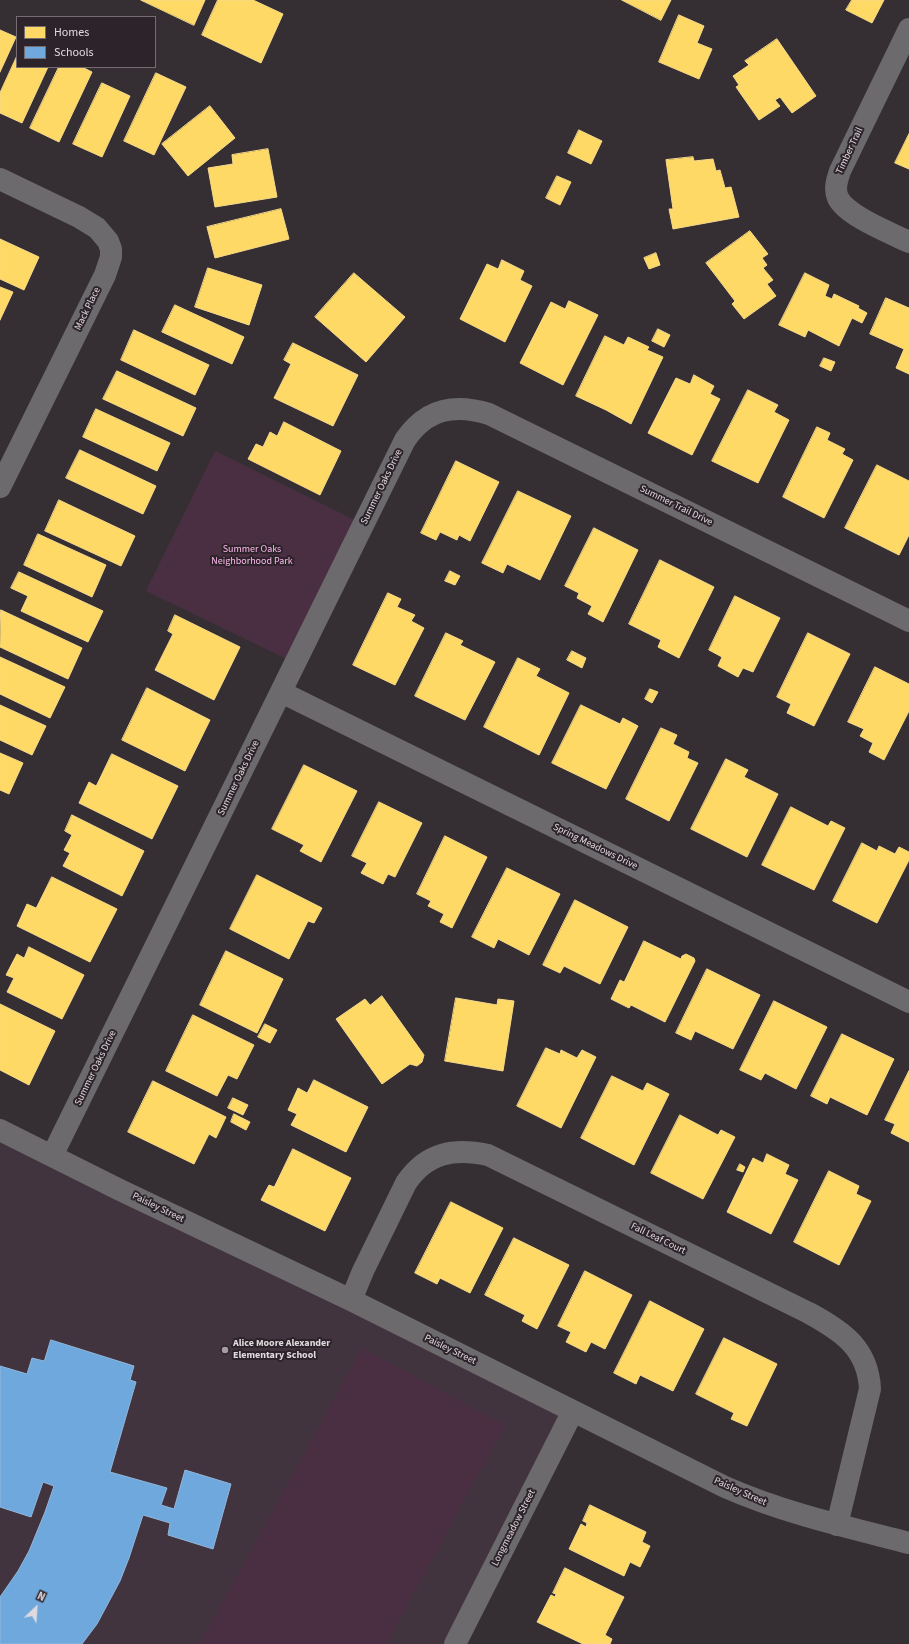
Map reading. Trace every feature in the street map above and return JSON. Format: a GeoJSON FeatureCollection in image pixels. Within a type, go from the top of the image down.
{"type":"FeatureCollection","features":[{"type":"Feature","properties":{"kind":"street","name":"Timber Trail"},"geometry":{"type":"LineString","coordinates":[[909,29],[836,181],[838,198],[850,212],[909,242]]}},
{"type":"Feature","properties":{"kind":"street","name":"Mack Place"},"geometry":{"type":"LineString","coordinates":[[0,179],[88,222],[104,234],[111,249],[111,257],[105,275],[0,487]]}},
{"type":"Feature","properties":{"kind":"street","name":"Summer Trail Drive"},"geometry":{"type":"LineString","coordinates":[[440,411],[452,408],[464,408],[489,414],[909,621]]}},
{"type":"Feature","properties":{"kind":"street","name":"Summer Oaks Drive"},"geometry":{"type":"LineString","coordinates":[[52,1156],[405,440],[419,423],[428,416],[440,411]]}},
{"type":"Feature","properties":{"kind":"street","name":"Spring Meadows Drive"},"geometry":{"type":"LineString","coordinates":[[281,692],[909,1002]]}},
{"type":"Feature","properties":{"kind":"street","name":"Paisley Street"},"geometry":{"type":"LineString","coordinates":[[0,1130],[351,1300],[572,1411],[749,1497],[794,1513],[909,1543]]}},
{"type":"Feature","properties":{"kind":"street","name":"Fall Leaf Court"},"geometry":{"type":"LineString","coordinates":[[351,1300],[406,1183],[412,1175],[428,1160],[450,1153],[462,1152],[488,1155],[809,1313],[833,1327],[855,1345],[867,1367],[870,1389],[837,1525]]}},
{"type":"Feature","properties":{"kind":"street","name":"Longmeadow Street"},"geometry":{"type":"LineString","coordinates":[[455,1644],[572,1411]]}},
{"type":"Feature","properties":{"kind":"shaded area","name":"Alice Moore Alexander Elementary School"},"geometry":{"type":"Polygon","coordinates":[[[0,1130],[573,1411],[455,1644],[0,1644],[0,1130]]]}},
{"type":"Feature","properties":{"kind":"green space","name":"Summer Oaks Neighborhood Park"},"geometry":{"type":"Polygon","coordinates":[[[215,451],[363,524],[295,663],[146,591],[215,451]]]}},
{"type":"Feature","properties":{"kind":"green space"},"geometry":{"type":"Polygon","coordinates":[[[362,1348],[505,1425],[386,1644],[200,1644],[362,1348]]]}},
{"type":"Feature","properties":{"kind":"building: Homes"},"geometry":{"type":"Polygon","coordinates":[[[141,0],[205,0],[194,25],[141,0]]]}},
{"type":"Feature","properties":{"kind":"building: Homes"},"geometry":{"type":"Polygon","coordinates":[[[218,0],[253,0],[283,14],[261,63],[202,35],[218,0]]]}},
{"type":"Feature","properties":{"kind":"building: Homes"},"geometry":{"type":"Polygon","coordinates":[[[622,0],[671,0],[661,20],[622,0]]]}},
{"type":"Feature","properties":{"kind":"building: Homes"},"geometry":{"type":"Polygon","coordinates":[[[852,0],[884,0],[872,23],[846,10],[852,0]]]}},
{"type":"Feature","properties":{"kind":"building: Homes"},"geometry":{"type":"Polygon","coordinates":[[[679,15],[704,26],[697,43],[712,49],[699,79],[659,62],[679,15]]]}},
{"type":"Feature","properties":{"kind":"building: Homes"},"geometry":{"type":"Polygon","coordinates":[[[0,30],[16,37],[0,72],[0,30]]]}},
{"type":"Feature","properties":{"kind":"building: Homes"},"geometry":{"type":"Polygon","coordinates":[[[777,39],[816,96],[792,113],[780,97],[775,100],[780,106],[759,120],[736,87],[739,85],[733,76],[749,65],[745,61],[777,39]]]}},
{"type":"Feature","properties":{"kind":"building: Homes"},"geometry":{"type":"Polygon","coordinates":[[[16,58],[16,68],[48,68],[22,123],[0,113],[0,93],[16,58]]]}},
{"type":"Feature","properties":{"kind":"building: Homes"},"geometry":{"type":"Polygon","coordinates":[[[59,68],[84,68],[92,72],[59,142],[30,128],[59,68]]]}},
{"type":"Feature","properties":{"kind":"building: Homes"},"geometry":{"type":"Polygon","coordinates":[[[156,73],[186,87],[154,155],[124,141],[156,73]]]}},
{"type":"Feature","properties":{"kind":"building: Homes"},"geometry":{"type":"Polygon","coordinates":[[[102,83],[130,96],[102,157],[73,144],[102,83]]]}},
{"type":"Feature","properties":{"kind":"building: Homes"},"geometry":{"type":"Polygon","coordinates":[[[210,106],[235,138],[188,176],[162,144],[210,106]]]}},
{"type":"Feature","properties":{"kind":"building: Homes"},"geometry":{"type":"Polygon","coordinates":[[[579,130],[602,141],[591,164],[568,153],[579,130]]]}},
{"type":"Feature","properties":{"kind":"building: Homes"},"geometry":{"type":"Polygon","coordinates":[[[909,134],[909,169],[895,163],[909,134]]]}},
{"type":"Feature","properties":{"kind":"building: Homes"},"geometry":{"type":"Polygon","coordinates":[[[268,149],[277,197],[215,207],[208,168],[233,164],[232,155],[268,149]]]}},
{"type":"Feature","properties":{"kind":"building: Homes"},"geometry":{"type":"Polygon","coordinates":[[[693,157],[694,161],[713,159],[716,171],[720,170],[725,188],[731,187],[739,217],[673,229],[669,209],[673,209],[666,160],[693,157]]]}},
{"type":"Feature","properties":{"kind":"building: Homes"},"geometry":{"type":"Polygon","coordinates":[[[557,176],[571,182],[560,205],[546,198],[557,176]]]}},
{"type":"Feature","properties":{"kind":"building: Homes"},"geometry":{"type":"Polygon","coordinates":[[[281,209],[289,239],[215,258],[207,227],[281,209]]]}},
{"type":"Feature","properties":{"kind":"building: Homes"},"geometry":{"type":"Polygon","coordinates":[[[750,231],[768,254],[762,258],[767,265],[763,268],[773,280],[767,284],[776,296],[744,319],[732,304],[735,301],[706,263],[750,231]]]}},
{"type":"Feature","properties":{"kind":"building: Homes"},"geometry":{"type":"Polygon","coordinates":[[[0,239],[39,257],[24,290],[0,279],[0,239]]]}},
{"type":"Feature","properties":{"kind":"building: Homes"},"geometry":{"type":"Polygon","coordinates":[[[656,253],[660,265],[649,269],[644,258],[656,253]]]}},
{"type":"Feature","properties":{"kind":"building: Homes"},"geometry":{"type":"Polygon","coordinates":[[[502,260],[524,271],[520,280],[532,286],[505,342],[460,319],[487,264],[498,269],[502,260]]]}},
{"type":"Feature","properties":{"kind":"building: Homes"},"geometry":{"type":"Polygon","coordinates":[[[208,268],[262,285],[249,325],[195,307],[208,268]]]}},
{"type":"Feature","properties":{"kind":"building: Homes"},"geometry":{"type":"Polygon","coordinates":[[[354,273],[405,317],[366,362],[315,317],[354,273]]]}},
{"type":"Feature","properties":{"kind":"building: Homes"},"geometry":{"type":"Polygon","coordinates":[[[805,273],[829,285],[825,296],[832,299],[834,294],[859,306],[858,308],[867,313],[862,323],[852,318],[839,346],[808,330],[805,337],[779,325],[805,273]]]}},
{"type":"Feature","properties":{"kind":"building: Homes"},"geometry":{"type":"Polygon","coordinates":[[[0,287],[13,292],[0,320],[0,287]]]}},
{"type":"Feature","properties":{"kind":"building: Homes"},"geometry":{"type":"Polygon","coordinates":[[[886,298],[909,308],[909,374],[896,368],[904,349],[870,334],[886,298]]]}},
{"type":"Feature","properties":{"kind":"building: Homes"},"geometry":{"type":"Polygon","coordinates":[[[569,301],[598,315],[563,385],[520,363],[551,302],[565,309],[569,301]]]}},
{"type":"Feature","properties":{"kind":"building: Homes"},"geometry":{"type":"Polygon","coordinates":[[[175,305],[244,337],[232,364],[162,332],[175,305]]]}},
{"type":"Feature","properties":{"kind":"building: Homes"},"geometry":{"type":"Polygon","coordinates":[[[658,329],[670,335],[664,347],[652,341],[658,329]]]}},
{"type":"Feature","properties":{"kind":"building: Homes"},"geometry":{"type":"Polygon","coordinates":[[[134,330],[209,365],[195,395],[121,360],[134,330]]]}},
{"type":"Feature","properties":{"kind":"building: Homes"},"geometry":{"type":"Polygon","coordinates":[[[605,336],[624,345],[628,337],[649,347],[647,350],[663,357],[631,424],[576,396],[605,336]]]}},
{"type":"Feature","properties":{"kind":"building: Homes"},"geometry":{"type":"Polygon","coordinates":[[[293,343],[358,375],[333,426],[274,398],[291,364],[284,360],[293,343]]]}},
{"type":"Feature","properties":{"kind":"building: Homes"},"geometry":{"type":"Polygon","coordinates":[[[824,358],[835,362],[831,371],[820,366],[824,358]]]}},
{"type":"Feature","properties":{"kind":"building: Homes"},"geometry":{"type":"Polygon","coordinates":[[[117,371],[196,408],[183,436],[103,399],[117,371]]]}},
{"type":"Feature","properties":{"kind":"building: Homes"},"geometry":{"type":"Polygon","coordinates":[[[694,375],[714,386],[710,394],[720,399],[692,455],[648,433],[676,378],[690,384],[694,375]]]}},
{"type":"Feature","properties":{"kind":"building: Homes"},"geometry":{"type":"Polygon","coordinates":[[[748,390],[778,405],[774,412],[789,420],[758,483],[712,461],[748,390]]]}},
{"type":"Feature","properties":{"kind":"building: Homes"},"geometry":{"type":"Polygon","coordinates":[[[96,409],[170,443],[157,471],[83,437],[96,409]]]}},
{"type":"Feature","properties":{"kind":"building: Homes"},"geometry":{"type":"Polygon","coordinates":[[[284,422],[341,451],[320,495],[248,459],[256,444],[263,447],[270,432],[277,436],[284,422]]]}},
{"type":"Feature","properties":{"kind":"building: Homes"},"geometry":{"type":"Polygon","coordinates":[[[817,427],[830,433],[827,440],[845,449],[842,454],[853,460],[824,518],[783,497],[817,427]]]}},
{"type":"Feature","properties":{"kind":"building: Homes"},"geometry":{"type":"Polygon","coordinates":[[[80,450],[156,486],[143,514],[66,478],[80,450]]]}},
{"type":"Feature","properties":{"kind":"building: Homes"},"geometry":{"type":"Polygon","coordinates":[[[456,461],[499,482],[470,541],[459,535],[457,540],[440,532],[436,540],[421,533],[456,461]]]}},
{"type":"Feature","properties":{"kind":"building: Homes"},"geometry":{"type":"Polygon","coordinates":[[[877,465],[909,481],[909,535],[899,555],[845,528],[877,465]]]}},
{"type":"Feature","properties":{"kind":"building: Homes"},"geometry":{"type":"Polygon","coordinates":[[[518,491],[571,516],[540,580],[507,564],[503,573],[482,563],[518,491]]]}},
{"type":"Feature","properties":{"kind":"building: Homes"},"geometry":{"type":"Polygon","coordinates":[[[59,500],[135,536],[121,566],[45,531],[59,500]]]}},
{"type":"Feature","properties":{"kind":"building: Homes"},"geometry":{"type":"Polygon","coordinates":[[[594,528],[638,550],[603,622],[588,614],[592,606],[577,598],[579,593],[565,586],[594,528]]]}},
{"type":"Feature","properties":{"kind":"building: Homes"},"geometry":{"type":"Polygon","coordinates":[[[38,534],[106,565],[92,597],[24,565],[38,534]]]}},
{"type":"Feature","properties":{"kind":"building: Homes"},"geometry":{"type":"Polygon","coordinates":[[[660,560],[714,587],[679,658],[658,647],[661,640],[629,624],[660,560]]]}},
{"type":"Feature","properties":{"kind":"building: Homes"},"geometry":{"type":"Polygon","coordinates":[[[450,571],[460,576],[455,585],[445,581],[450,571]]]}},
{"type":"Feature","properties":{"kind":"building: Homes"},"geometry":{"type":"Polygon","coordinates":[[[19,572],[103,611],[88,642],[21,611],[28,596],[11,588],[19,572]]]}},
{"type":"Feature","properties":{"kind":"building: Homes"},"geometry":{"type":"Polygon","coordinates":[[[388,593],[401,599],[397,607],[415,615],[411,621],[424,628],[395,685],[353,665],[388,593]]]}},
{"type":"Feature","properties":{"kind":"building: Homes"},"geometry":{"type":"Polygon","coordinates":[[[735,596],[780,618],[753,672],[743,668],[738,677],[718,666],[722,657],[709,650],[735,596]]]}},
{"type":"Feature","properties":{"kind":"building: Homes"},"geometry":{"type":"Polygon","coordinates":[[[1,610],[82,648],[68,679],[0,647],[1,610]]]}},
{"type":"Feature","properties":{"kind":"building: Homes"},"geometry":{"type":"Polygon","coordinates":[[[175,615],[240,647],[214,700],[155,670],[173,634],[168,631],[175,615]]]}},
{"type":"Feature","properties":{"kind":"building: Homes"},"geometry":{"type":"Polygon","coordinates":[[[446,633],[463,641],[460,645],[495,662],[465,720],[415,696],[446,633]]]}},
{"type":"Feature","properties":{"kind":"building: Homes"},"geometry":{"type":"Polygon","coordinates":[[[808,633],[850,654],[814,726],[787,713],[791,704],[777,697],[808,633]]]}},
{"type":"Feature","properties":{"kind":"building: Homes"},"geometry":{"type":"Polygon","coordinates":[[[572,651],[586,658],[582,668],[567,660],[572,651]]]}},
{"type":"Feature","properties":{"kind":"building: Homes"},"geometry":{"type":"Polygon","coordinates":[[[0,657],[65,687],[50,718],[0,694],[0,657]]]}},
{"type":"Feature","properties":{"kind":"building: Homes"},"geometry":{"type":"Polygon","coordinates":[[[518,658],[540,669],[536,676],[569,693],[539,755],[484,727],[518,658]]]}},
{"type":"Feature","properties":{"kind":"building: Homes"},"geometry":{"type":"Polygon","coordinates":[[[875,667],[909,684],[909,711],[884,760],[869,752],[873,743],[860,736],[864,729],[848,722],[875,667]]]}},
{"type":"Feature","properties":{"kind":"building: Homes"},"geometry":{"type":"Polygon","coordinates":[[[147,688],[210,720],[185,771],[122,740],[147,688]]]}},
{"type":"Feature","properties":{"kind":"building: Homes"},"geometry":{"type":"Polygon","coordinates":[[[650,689],[658,692],[652,703],[645,699],[650,689]]]}},
{"type":"Feature","properties":{"kind":"building: Homes"},"geometry":{"type":"Polygon","coordinates":[[[0,705],[46,726],[32,755],[0,740],[0,705]]]}},
{"type":"Feature","properties":{"kind":"building: Homes"},"geometry":{"type":"Polygon","coordinates":[[[581,705],[620,724],[623,718],[638,726],[606,789],[552,763],[581,705]]]}},
{"type":"Feature","properties":{"kind":"building: Homes"},"geometry":{"type":"Polygon","coordinates":[[[661,728],[677,735],[673,744],[689,752],[687,758],[698,763],[669,821],[626,799],[661,728]]]}},
{"type":"Feature","properties":{"kind":"building: Homes"},"geometry":{"type":"Polygon","coordinates":[[[0,753],[23,763],[9,794],[0,790],[0,753]]]}},
{"type":"Feature","properties":{"kind":"building: Homes"},"geometry":{"type":"Polygon","coordinates":[[[112,754],[178,786],[152,839],[79,803],[89,782],[96,786],[112,754]]]}},
{"type":"Feature","properties":{"kind":"building: Homes"},"geometry":{"type":"Polygon","coordinates":[[[726,759],[748,770],[744,777],[778,794],[747,857],[691,829],[726,759]]]}},
{"type":"Feature","properties":{"kind":"building: Homes"},"geometry":{"type":"Polygon","coordinates":[[[304,765],[357,791],[321,862],[300,851],[304,845],[272,829],[304,765]]]}},
{"type":"Feature","properties":{"kind":"building: Homes"},"geometry":{"type":"Polygon","coordinates":[[[379,802],[422,823],[395,877],[388,874],[383,884],[361,873],[367,863],[352,856],[379,802]]]}},
{"type":"Feature","properties":{"kind":"building: Homes"},"geometry":{"type":"Polygon","coordinates":[[[791,807],[828,826],[831,821],[845,828],[814,890],[762,865],[791,807]]]}},
{"type":"Feature","properties":{"kind":"building: Homes"},"geometry":{"type":"Polygon","coordinates":[[[72,815],[144,851],[122,896],[63,866],[70,853],[64,850],[72,835],[65,831],[72,815]]]}},
{"type":"Feature","properties":{"kind":"building: Homes"},"geometry":{"type":"Polygon","coordinates":[[[445,836],[487,857],[452,928],[440,922],[444,914],[428,906],[431,901],[417,894],[445,836]]]}},
{"type":"Feature","properties":{"kind":"building: Homes"},"geometry":{"type":"Polygon","coordinates":[[[862,843],[877,851],[879,846],[895,854],[899,847],[909,852],[909,860],[877,923],[833,901],[862,843]]]}},
{"type":"Feature","properties":{"kind":"building: Homes"},"geometry":{"type":"Polygon","coordinates":[[[507,868],[560,894],[529,955],[498,939],[494,948],[472,937],[507,868]]]}},
{"type":"Feature","properties":{"kind":"building: Homes"},"geometry":{"type":"Polygon","coordinates":[[[257,875],[322,908],[314,923],[308,921],[289,959],[230,929],[257,875]]]}},
{"type":"Feature","properties":{"kind":"building: Homes"},"geometry":{"type":"Polygon","coordinates":[[[52,877],[117,909],[90,962],[17,926],[27,904],[36,908],[52,877]]]}},
{"type":"Feature","properties":{"kind":"building: Homes"},"geometry":{"type":"Polygon","coordinates":[[[575,900],[628,927],[600,984],[564,966],[560,973],[543,965],[575,900]]]}},
{"type":"Feature","properties":{"kind":"building: Homes"},"geometry":{"type":"Polygon","coordinates":[[[644,941],[681,959],[682,956],[686,954],[694,958],[695,961],[665,1022],[631,1005],[629,1008],[611,999],[620,980],[624,982],[644,941]]]}},
{"type":"Feature","properties":{"kind":"building: Homes"},"geometry":{"type":"Polygon","coordinates":[[[29,947],[84,975],[62,1019],[7,992],[14,978],[6,975],[17,954],[24,958],[29,947]]]}},
{"type":"Feature","properties":{"kind":"building: Homes"},"geometry":{"type":"Polygon","coordinates":[[[226,951],[283,979],[257,1033],[200,1005],[226,951]]]}},
{"type":"Feature","properties":{"kind":"building: Homes"},"geometry":{"type":"Polygon","coordinates":[[[707,969],[760,995],[733,1049],[695,1031],[691,1040],[676,1033],[707,969]]]}},
{"type":"Feature","properties":{"kind":"building: Homes"},"geometry":{"type":"Polygon","coordinates":[[[382,996],[424,1055],[422,1062],[417,1066],[410,1064],[382,1084],[336,1019],[365,999],[370,1005],[382,996]]]}},
{"type":"Feature","properties":{"kind":"building: Homes"},"geometry":{"type":"Polygon","coordinates":[[[456,998],[497,1005],[498,999],[514,1001],[503,1071],[445,1061],[456,998]]]}},
{"type":"Feature","properties":{"kind":"building: Homes"},"geometry":{"type":"Polygon","coordinates":[[[774,1001],[827,1027],[796,1089],[765,1073],[761,1080],[740,1070],[774,1001]]]}},
{"type":"Feature","properties":{"kind":"building: Homes"},"geometry":{"type":"Polygon","coordinates":[[[0,1004],[55,1031],[29,1085],[0,1070],[0,1004]]]}},
{"type":"Feature","properties":{"kind":"building: Homes"},"geometry":{"type":"Polygon","coordinates":[[[193,1015],[254,1045],[237,1079],[228,1075],[217,1096],[166,1071],[193,1015]]]}},
{"type":"Feature","properties":{"kind":"building: Homes"},"geometry":{"type":"Polygon","coordinates":[[[265,1024],[277,1030],[270,1043],[258,1037],[265,1024]]]}},
{"type":"Feature","properties":{"kind":"building: Homes"},"geometry":{"type":"Polygon","coordinates":[[[842,1034],[894,1059],[867,1115],[830,1097],[827,1104],[811,1096],[842,1034]]]}},
{"type":"Feature","properties":{"kind":"building: Homes"},"geometry":{"type":"Polygon","coordinates":[[[546,1048],[560,1054],[561,1050],[577,1058],[582,1050],[596,1057],[561,1128],[517,1106],[546,1048]]]}},
{"type":"Feature","properties":{"kind":"building: Homes"},"geometry":{"type":"Polygon","coordinates":[[[909,1071],[909,1142],[891,1133],[895,1124],[885,1120],[909,1071]]]}},
{"type":"Feature","properties":{"kind":"building: Homes"},"geometry":{"type":"Polygon","coordinates":[[[612,1076],[643,1091],[647,1083],[669,1094],[634,1165],[581,1138],[612,1076]]]}},
{"type":"Feature","properties":{"kind":"building: Homes"},"geometry":{"type":"Polygon","coordinates":[[[314,1080],[368,1107],[346,1152],[291,1125],[297,1114],[288,1110],[298,1088],[307,1093],[314,1080]]]}},
{"type":"Feature","properties":{"kind":"building: Homes"},"geometry":{"type":"Polygon","coordinates":[[[153,1081],[226,1117],[216,1138],[209,1134],[194,1164],[128,1132],[153,1081]]]}},
{"type":"Feature","properties":{"kind":"building: Homes"},"geometry":{"type":"Polygon","coordinates":[[[233,1098],[248,1105],[243,1115],[228,1108],[233,1098]]]}},
{"type":"Feature","properties":{"kind":"building: Homes"},"geometry":{"type":"Polygon","coordinates":[[[234,1114],[250,1122],[246,1130],[231,1122],[234,1114]]]}},
{"type":"Feature","properties":{"kind":"building: Homes"},"geometry":{"type":"Polygon","coordinates":[[[680,1115],[718,1135],[721,1130],[735,1137],[703,1199],[651,1173],[680,1115]]]}},
{"type":"Feature","properties":{"kind":"building: Homes"},"geometry":{"type":"Polygon","coordinates":[[[293,1149],[351,1178],[325,1231],[261,1200],[269,1185],[274,1187],[293,1149]]]}},
{"type":"Feature","properties":{"kind":"building: Homes"},"geometry":{"type":"Polygon","coordinates":[[[767,1154],[789,1165],[785,1174],[798,1180],[771,1234],[727,1212],[753,1158],[763,1163],[767,1154]]]}},
{"type":"Feature","properties":{"kind":"building: Homes"},"geometry":{"type":"Polygon","coordinates":[[[740,1164],[745,1167],[743,1172],[737,1170],[740,1164]]]}},
{"type":"Feature","properties":{"kind":"building: Homes"},"geometry":{"type":"Polygon","coordinates":[[[829,1171],[859,1186],[856,1194],[871,1201],[839,1265],[794,1242],[829,1171]]]}},
{"type":"Feature","properties":{"kind":"building: Homes"},"geometry":{"type":"Polygon","coordinates":[[[451,1202],[503,1228],[470,1293],[440,1278],[437,1284],[415,1273],[451,1202]]]}},
{"type":"Feature","properties":{"kind":"building: Homes"},"geometry":{"type":"Polygon","coordinates":[[[514,1238],[569,1265],[537,1329],[522,1321],[525,1315],[485,1295],[514,1238]]]}},
{"type":"Feature","properties":{"kind":"building: Homes"},"geometry":{"type":"Polygon","coordinates":[[[585,1271],[632,1295],[605,1349],[591,1342],[586,1352],[566,1342],[571,1332],[558,1326],[585,1271]]]}},
{"type":"Feature","properties":{"kind":"building: Homes"},"geometry":{"type":"Polygon","coordinates":[[[650,1301],[704,1329],[673,1391],[640,1375],[636,1384],[614,1373],[650,1301]]]}},
{"type":"Feature","properties":{"kind":"building: Homes"},"geometry":{"type":"Polygon","coordinates":[[[724,1338],[777,1364],[747,1426],[731,1419],[734,1413],[696,1394],[724,1338]]]}},
{"type":"Feature","properties":{"kind":"building: Homes"},"geometry":{"type":"Polygon","coordinates":[[[590,1505],[646,1532],[642,1542],[650,1546],[640,1567],[630,1562],[624,1576],[569,1549],[581,1524],[586,1527],[587,1523],[583,1521],[590,1505]]]}},
{"type":"Feature","properties":{"kind":"building: Homes"},"geometry":{"type":"Polygon","coordinates":[[[565,1568],[624,1597],[605,1635],[612,1639],[610,1644],[583,1644],[537,1622],[551,1595],[555,1597],[556,1594],[553,1593],[565,1568]]]}},
{"type":"Feature","properties":{"kind":"building: Schools"},"geometry":{"type":"Polygon","coordinates":[[[51,1340],[134,1366],[130,1380],[136,1382],[110,1472],[167,1488],[161,1505],[174,1509],[185,1470],[231,1484],[213,1549],[168,1535],[170,1523],[143,1515],[120,1581],[97,1624],[82,1644],[0,1644],[0,1597],[18,1571],[29,1551],[54,1486],[43,1482],[31,1517],[0,1507],[0,1366],[27,1374],[32,1358],[44,1361],[51,1340]]]}},
{"type":"Feature","properties":{"kind":"place","name":"Alice Moore Alexander Elementary School"},"geometry":{"type":"Point","coordinates":[225,1350]}}]}
